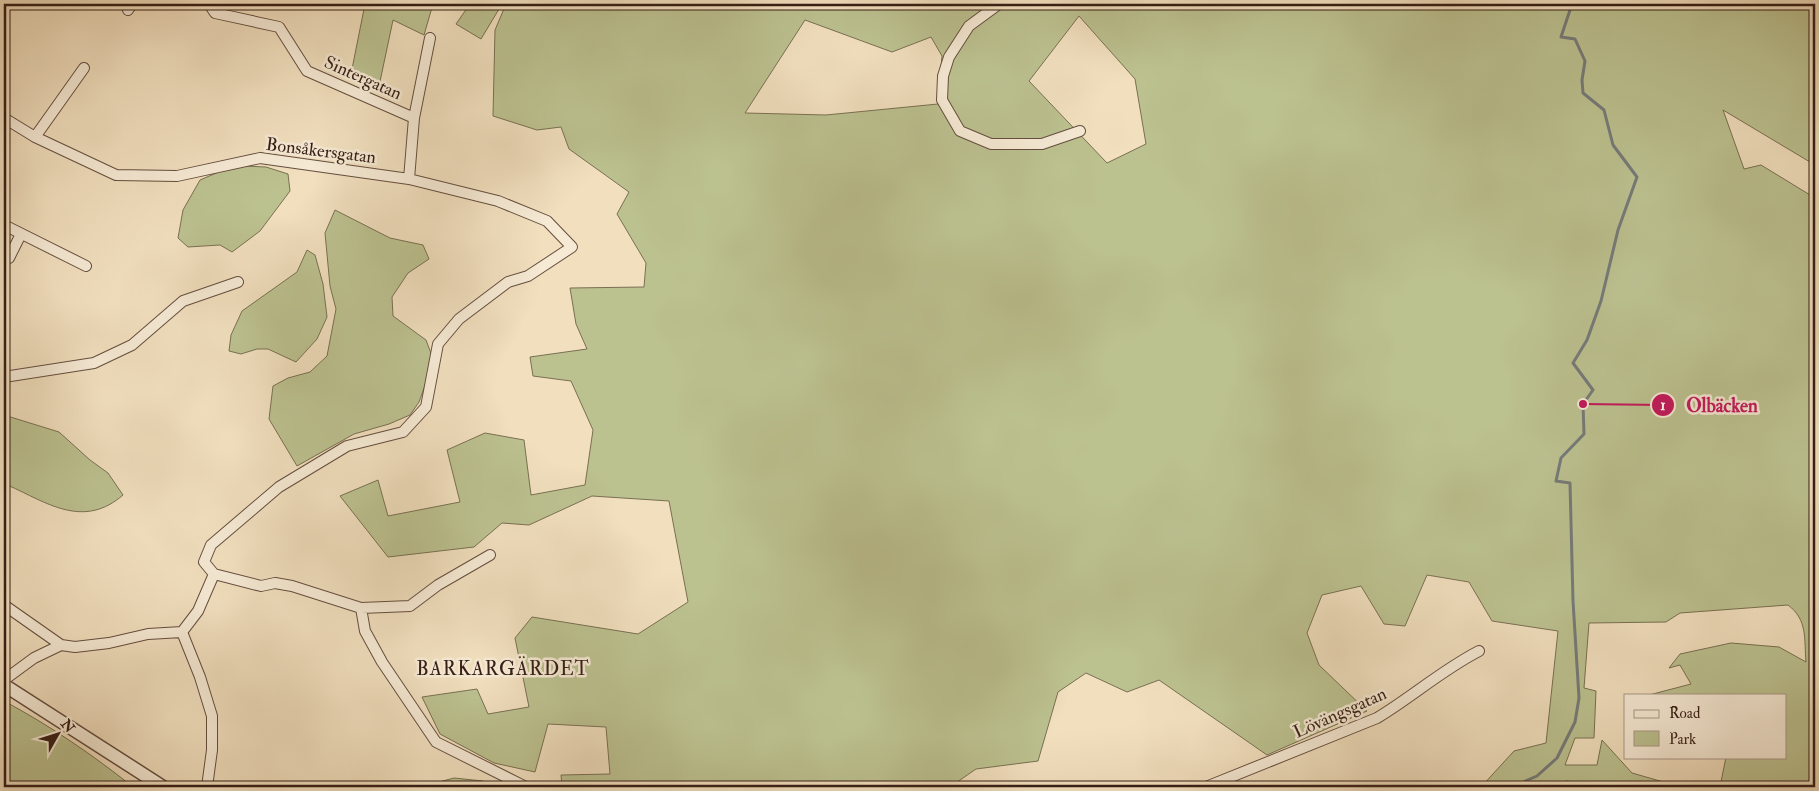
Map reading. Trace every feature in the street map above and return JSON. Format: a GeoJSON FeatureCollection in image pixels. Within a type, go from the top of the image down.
{"type":"FeatureCollection","features":[{"type":"Feature","properties":{"kind":"street","name":"Sintergatan"},"geometry":{"type":"LineString","coordinates":[[208,4],[215,13],[279,27],[307,71],[414,118],[409,179]]}},
{"type":"Feature","properties":{"kind":"street"},"geometry":{"type":"LineString","coordinates":[[999,4],[969,26],[949,57],[943,76],[942,100],[960,132],[991,144],[1042,144],[1080,131]]}},
{"type":"Feature","properties":{"kind":"street"},"geometry":{"type":"LineString","coordinates":[[414,118],[430,38]]}},
{"type":"Feature","properties":{"kind":"street"},"geometry":{"type":"LineString","coordinates":[[35,137],[84,68]]}},
{"type":"Feature","properties":{"kind":"street","name":"Bonsåkersgatan"},"geometry":{"type":"LineString","coordinates":[[4,118],[35,137],[116,175],[178,176],[260,158],[409,179],[498,201],[547,221],[572,247],[528,276],[508,282],[459,319],[438,344],[426,407],[403,432],[347,446],[279,487],[211,545],[204,562],[214,574]]}},
{"type":"Feature","properties":{"kind":"street"},"geometry":{"type":"LineString","coordinates":[[4,225],[86,266]]}},
{"type":"Feature","properties":{"kind":"street"},"geometry":{"type":"LineString","coordinates":[[4,260],[9,258],[21,234]]}},
{"type":"Feature","properties":{"kind":"street"},"geometry":{"type":"LineString","coordinates":[[4,377],[94,363],[132,345],[183,301],[238,282]]}},
{"type":"Feature","properties":{"kind":"street"},"geometry":{"type":"LineString","coordinates":[[4,605],[61,645],[75,647],[109,643],[148,634],[182,632],[198,611],[214,574],[262,586],[275,583],[292,586],[361,608],[410,606],[438,585],[490,555]]}},
{"type":"Feature","properties":{"kind":"street"},"geometry":{"type":"LineString","coordinates":[[361,608],[365,631],[382,662],[436,742],[526,787]]}},
{"type":"Feature","properties":{"kind":"street"},"geometry":{"type":"LineString","coordinates":[[182,632],[200,677],[212,716],[212,750],[207,787]]}},
{"type":"Feature","properties":{"kind":"street"},"geometry":{"type":"LineString","coordinates":[[4,680],[34,658],[61,645]]}},
{"type":"Feature","properties":{"kind":"street","name":"Lövängsgatan"},"geometry":{"type":"LineString","coordinates":[[1206,787],[1377,718],[1399,705],[1458,662],[1479,652]]}},
{"type":"Feature","properties":{"kind":"street"},"geometry":{"type":"LineString","coordinates":[[4,685],[163,787]]}},
{"type":"Feature","properties":{"kind":"green space"},"geometry":{"type":"Polygon","coordinates":[[[365,4],[433,4],[424,35],[393,20],[378,91],[350,79],[365,4]]]}},
{"type":"Feature","properties":{"kind":"green space"},"geometry":{"type":"Polygon","coordinates":[[[470,4],[502,4],[481,39],[456,24],[470,4]]]}},
{"type":"Feature","properties":{"kind":"green space"},"geometry":{"type":"Polygon","coordinates":[[[506,4],[1815,4],[1815,165],[1723,110],[1744,169],[1761,165],[1815,198],[1815,787],[1720,787],[1726,758],[1786,758],[1786,694],[1653,694],[1691,684],[1680,665],[1669,668],[1680,654],[1731,643],[1779,647],[1806,662],[1804,630],[1799,617],[1788,605],[1680,613],[1666,622],[1589,623],[1584,688],[1596,691],[1594,738],[1575,738],[1565,765],[1597,765],[1602,740],[1632,773],[1681,787],[1583,787],[1575,782],[1566,781],[1551,787],[1481,787],[1514,751],[1546,743],[1558,631],[1492,621],[1469,582],[1427,575],[1405,626],[1384,624],[1361,586],[1322,595],[1307,633],[1319,665],[1367,711],[1267,755],[1159,680],[1127,692],[1086,673],[1058,692],[1038,761],[976,769],[950,787],[562,787],[561,775],[610,774],[606,727],[548,724],[535,772],[494,763],[440,734],[422,697],[477,689],[488,714],[529,707],[515,638],[532,617],[638,634],[688,602],[669,501],[592,496],[529,525],[502,523],[474,547],[388,557],[340,496],[378,480],[388,516],[460,502],[447,450],[485,433],[524,440],[531,495],[585,485],[593,430],[571,381],[533,376],[530,357],[587,349],[576,324],[570,288],[644,287],[646,263],[617,214],[629,192],[569,149],[561,127],[537,130],[493,116],[495,30],[506,4]],[[1079,16],[1029,81],[1107,163],[1146,144],[1135,79],[1079,16]],[[805,20],[745,113],[826,115],[938,104],[942,56],[931,37],[892,52],[805,20]]]}},
{"type":"Feature","properties":{"kind":"green space"},"geometry":{"type":"Polygon","coordinates":[[[244,166],[266,167],[288,174],[290,191],[260,231],[232,252],[220,245],[188,247],[178,238],[183,210],[200,180],[221,171],[244,166]]]}},
{"type":"Feature","properties":{"kind":"green space"},"geometry":{"type":"Polygon","coordinates":[[[335,210],[390,238],[423,245],[429,259],[408,273],[392,297],[393,316],[426,340],[432,356],[427,380],[419,402],[410,415],[389,424],[354,434],[297,466],[269,419],[273,386],[288,378],[310,372],[327,356],[336,309],[330,286],[325,233],[335,210]]]}},
{"type":"Feature","properties":{"kind":"green space"},"geometry":{"type":"Polygon","coordinates":[[[307,250],[315,255],[323,284],[327,317],[317,339],[296,362],[268,349],[257,349],[241,354],[229,351],[231,335],[242,311],[297,272],[307,250]]]}},
{"type":"Feature","properties":{"kind":"green space"},"geometry":{"type":"Polygon","coordinates":[[[4,415],[59,432],[90,460],[108,473],[123,495],[109,505],[81,512],[54,506],[4,485],[4,415]]]}},
{"type":"Feature","properties":{"kind":"green space"},"geometry":{"type":"Polygon","coordinates":[[[4,701],[70,741],[133,787],[4,787],[4,701]]]}},
{"type":"Feature","properties":{"kind":"green space"},"geometry":{"type":"Polygon","coordinates":[[[454,778],[483,781],[481,787],[420,787],[454,778]]]}},
{"type":"Feature","properties":{"kind":"waterway"},"geometry":{"type":"LineString","coordinates":[[1512,787],[1537,776],[1557,758],[1575,722],[1579,698],[1573,601],[1570,483],[1556,481],[1561,458],[1584,434],[1583,404],[1593,390],[1573,363],[1587,340],[1601,301],[1618,230],[1637,177],[1613,145],[1604,110],[1583,93],[1582,80],[1585,61],[1575,39],[1561,37],[1572,4]]}},
{"type":"Feature","properties":{"kind":"place","name":"Olbäcken"},"geometry":{"type":"Point","coordinates":[1583,404]}},
{"type":"Feature","properties":{"kind":"district","name":"BARKARGÄRDET"},"geometry":{"type":"Point","coordinates":[503,669]}}]}
